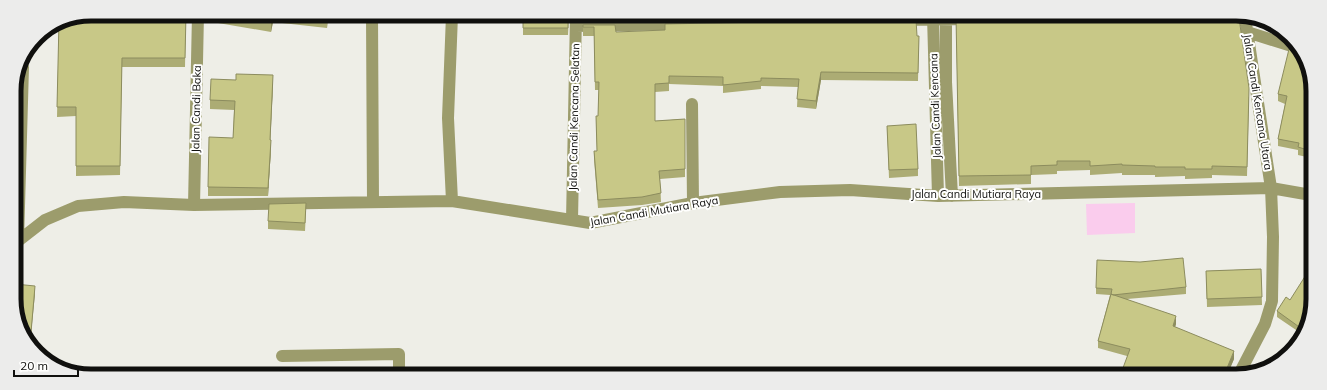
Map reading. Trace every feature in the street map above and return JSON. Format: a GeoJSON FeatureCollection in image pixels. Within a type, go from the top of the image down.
{"type":"FeatureCollection","features":[{"type":"Feature","properties":{"kind":"street","name":"Jalan Candi Baka"},"geometry":{"type":"LineString","coordinates":[[194,205],[198,21]]}},
{"type":"Feature","properties":{"kind":"street"},"geometry":{"type":"LineString","coordinates":[[372,21],[373,202]]}},
{"type":"Feature","properties":{"kind":"street"},"geometry":{"type":"LineString","coordinates":[[452,21],[448,118],[452,201]]}},
{"type":"Feature","properties":{"kind":"street"},"geometry":{"type":"LineString","coordinates":[[576,21],[695,24]]}},
{"type":"Feature","properties":{"kind":"street","name":"Jalan Candi Kencana Selatan"},"geometry":{"type":"LineString","coordinates":[[572,220],[576,21]]}},
{"type":"Feature","properties":{"kind":"street","name":"Jalan Candi Kencana"},"geometry":{"type":"LineString","coordinates":[[933,21],[938,196]]}},
{"type":"Feature","properties":{"kind":"street","name":"Jalan Candi Kencana"},"geometry":{"type":"LineString","coordinates":[[946,21],[946,82],[952,196]]}},
{"type":"Feature","properties":{"kind":"street","name":"Jalan Candi Kencana Utara"},"geometry":{"type":"LineString","coordinates":[[1242,369],[1264,324],[1272,301],[1273,237],[1271,188],[1246,22]]}},
{"type":"Feature","properties":{"kind":"street"},"geometry":{"type":"LineString","coordinates":[[1247,32],[1289,45]]}},
{"type":"Feature","properties":{"kind":"street"},"geometry":{"type":"LineString","coordinates":[[21,127],[23,75]]}},
{"type":"Feature","properties":{"kind":"street"},"geometry":{"type":"LineString","coordinates":[[692,104],[693,203]]}},
{"type":"Feature","properties":{"kind":"street","name":"Jalan Candi Mutiara Raya"},"geometry":{"type":"LineString","coordinates":[[21,242],[45,220],[78,206],[124,202],[194,205],[452,201],[572,220],[596,222],[693,203],[780,192],[850,190],[952,196],[1271,188],[1306,194]]}},
{"type":"Feature","properties":{"kind":"street"},"geometry":{"type":"LineString","coordinates":[[282,356],[398,354],[399,369]]}},
{"type":"Feature","properties":{"kind":"shaded area"},"geometry":{"type":"Polygon","coordinates":[[[1135,203],[1135,233],[1087,235],[1086,204],[1135,203]]]}},
{"type":"Feature","properties":{"kind":"building"},"geometry":{"type":"Polygon","coordinates":[[[91,21],[186,21],[185,58],[122,58],[120,166],[76,166],[76,107],[57,107],[59,29],[68,25],[91,21]]]}},
{"type":"Feature","properties":{"kind":"building"},"geometry":{"type":"Polygon","coordinates":[[[523,21],[568,21],[568,28],[523,28],[523,21]]]}},
{"type":"Feature","properties":{"kind":"building"},"geometry":{"type":"Polygon","coordinates":[[[816,21],[916,21],[917,36],[919,36],[918,73],[821,72],[816,101],[797,99],[799,79],[761,78],[761,81],[723,85],[723,77],[669,76],[669,83],[655,84],[655,121],[685,119],[685,169],[659,171],[661,193],[642,197],[598,200],[594,151],[597,151],[596,116],[598,116],[599,82],[595,82],[594,27],[583,27],[583,25],[615,25],[616,32],[665,30],[665,24],[816,21]]]}},
{"type":"Feature","properties":{"kind":"building"},"geometry":{"type":"Polygon","coordinates":[[[956,21],[1239,21],[1249,88],[1247,167],[1212,166],[1212,169],[1185,169],[1185,167],[1155,167],[1122,164],[1090,166],[1090,161],[1057,161],[1057,165],[1031,166],[1031,175],[959,176],[956,21]]]}},
{"type":"Feature","properties":{"kind":"building"},"geometry":{"type":"Polygon","coordinates":[[[1290,46],[1299,60],[1305,77],[1306,149],[1298,147],[1299,143],[1278,139],[1287,96],[1278,94],[1290,46]]]}},
{"type":"Feature","properties":{"kind":"building"},"geometry":{"type":"Polygon","coordinates":[[[236,74],[273,75],[268,188],[208,187],[209,137],[233,138],[235,101],[210,100],[211,79],[236,80],[236,74]]]}},
{"type":"Feature","properties":{"kind":"building"},"geometry":{"type":"Polygon","coordinates":[[[916,124],[918,169],[889,170],[887,126],[916,124]]]}},
{"type":"Feature","properties":{"kind":"building"},"geometry":{"type":"Polygon","coordinates":[[[306,203],[305,223],[268,221],[269,204],[306,203]]]}},
{"type":"Feature","properties":{"kind":"building"},"geometry":{"type":"Polygon","coordinates":[[[1183,258],[1186,287],[1113,295],[1111,294],[1112,289],[1096,288],[1097,260],[1140,262],[1183,258]]]}},
{"type":"Feature","properties":{"kind":"building"},"geometry":{"type":"Polygon","coordinates":[[[1261,269],[1262,297],[1207,299],[1206,271],[1261,269]]]}},
{"type":"Feature","properties":{"kind":"building"},"geometry":{"type":"Polygon","coordinates":[[[1306,275],[1304,317],[1300,328],[1277,311],[1286,297],[1290,300],[1306,275]]]}},
{"type":"Feature","properties":{"kind":"building"},"geometry":{"type":"Polygon","coordinates":[[[21,285],[35,286],[31,335],[22,313],[21,285]]]}},
{"type":"Feature","properties":{"kind":"building"},"geometry":{"type":"Polygon","coordinates":[[[1111,294],[1176,316],[1173,326],[1234,351],[1227,369],[1123,369],[1130,349],[1098,341],[1111,294]]]}}]}
